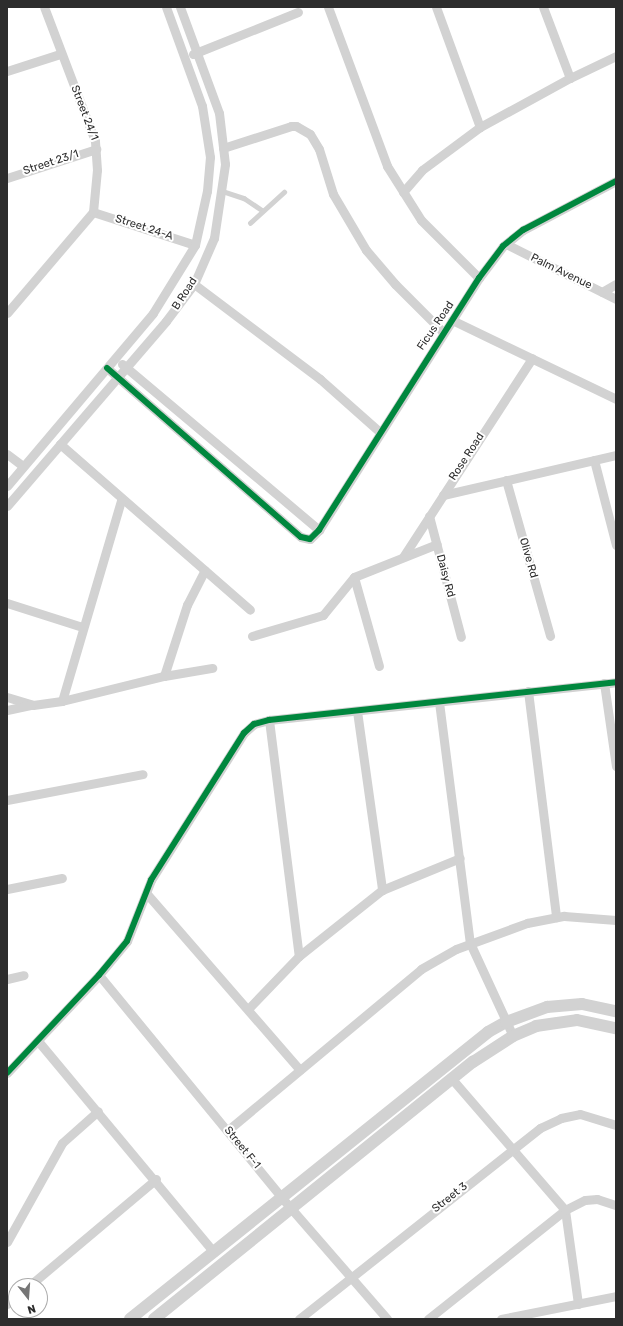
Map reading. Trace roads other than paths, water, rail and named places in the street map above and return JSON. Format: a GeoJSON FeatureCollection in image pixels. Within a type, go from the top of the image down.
{"type":"FeatureCollection","features":[{"type":"Feature","properties":{"kind":"street","name":"Street 24/1"},"geometry":{"type":"LineString","coordinates":[[44,7],[60,54],[95,141],[96,149],[93,212]]}},
{"type":"Feature","properties":{"kind":"street","name":"B Road"},"geometry":{"type":"LineString","coordinates":[[7,486],[153,312],[195,245],[207,191],[210,157],[202,106],[166,7]]}},
{"type":"Feature","properties":{"kind":"street","name":"B Road"},"geometry":{"type":"LineString","coordinates":[[7,506],[166,321],[194,284],[214,238],[222,192],[223,148],[219,113],[180,7]]}},
{"type":"Feature","properties":{"kind":"street"},"geometry":{"type":"LineString","coordinates":[[328,7],[388,166],[422,220],[479,278]]}},
{"type":"Feature","properties":{"kind":"street"},"geometry":{"type":"LineString","coordinates":[[436,7],[480,127]]}},
{"type":"Feature","properties":{"kind":"street"},"geometry":{"type":"LineString","coordinates":[[543,7],[570,78]]}},
{"type":"Feature","properties":{"kind":"street"},"geometry":{"type":"LineString","coordinates":[[184,57],[298,12]]}},
{"type":"Feature","properties":{"kind":"street"},"geometry":{"type":"LineString","coordinates":[[7,71],[60,54]]}},
{"type":"Feature","properties":{"kind":"street"},"geometry":{"type":"LineString","coordinates":[[403,192],[422,170],[480,127],[570,78],[616,56]]}},
{"type":"Feature","properties":{"kind":"street"},"geometry":{"type":"LineString","coordinates":[[223,148],[291,126],[296,126],[310,134],[316,142],[339,207],[366,250],[395,284],[443,332]]}},
{"type":"Feature","properties":{"kind":"street","name":"Street 23/1"},"geometry":{"type":"LineString","coordinates":[[7,178],[96,149]]}},
{"type":"Feature","properties":{"kind":"street","name":"Ficus Road"},"geometry":{"type":"LineString","coordinates":[[319,530],[443,332],[479,278],[506,244],[523,230],[616,181]]}},
{"type":"Feature","properties":{"kind":"street"},"geometry":{"type":"LineString","coordinates":[[7,313],[93,212]]}},
{"type":"Feature","properties":{"kind":"street","name":"Street 24-A"},"geometry":{"type":"LineString","coordinates":[[93,212],[195,245]]}},
{"type":"Feature","properties":{"kind":"street","name":"Palm Avenue"},"geometry":{"type":"LineString","coordinates":[[506,244],[616,298]]}},
{"type":"Feature","properties":{"kind":"street"},"geometry":{"type":"LineString","coordinates":[[194,284],[320,379],[380,432]]}},
{"type":"Feature","properties":{"kind":"street"},"geometry":{"type":"LineString","coordinates":[[602,292],[616,284]]}},
{"type":"Feature","properties":{"kind":"street"},"geometry":{"type":"LineString","coordinates":[[452,320],[616,399]]}},
{"type":"Feature","properties":{"kind":"street"},"geometry":{"type":"LineString","coordinates":[[107,368],[301,536],[310,539],[319,530],[115,358]]}},
{"type":"Feature","properties":{"kind":"street","name":"Rose Road"},"geometry":{"type":"LineString","coordinates":[[403,557],[532,358]]}},
{"type":"Feature","properties":{"kind":"street"},"geometry":{"type":"LineString","coordinates":[[60,444],[121,500],[205,570],[250,610]]}},
{"type":"Feature","properties":{"kind":"street"},"geometry":{"type":"LineString","coordinates":[[7,454],[23,466]]}},
{"type":"Feature","properties":{"kind":"street"},"geometry":{"type":"LineString","coordinates":[[443,495],[616,455]]}},
{"type":"Feature","properties":{"kind":"street"},"geometry":{"type":"LineString","coordinates":[[594,460],[616,545]]}},
{"type":"Feature","properties":{"kind":"street","name":"Olive Rd"},"geometry":{"type":"LineString","coordinates":[[506,480],[550,636]]}},
{"type":"Feature","properties":{"kind":"street"},"geometry":{"type":"LineString","coordinates":[[62,701],[82,627],[121,500]]}},
{"type":"Feature","properties":{"kind":"street","name":"Daisy Rd"},"geometry":{"type":"LineString","coordinates":[[429,516],[462,637]]}},
{"type":"Feature","properties":{"kind":"street"},"geometry":{"type":"LineString","coordinates":[[252,636],[323,615],[354,577],[437,544]]}},
{"type":"Feature","properties":{"kind":"street"},"geometry":{"type":"LineString","coordinates":[[164,676],[187,605],[205,570]]}},
{"type":"Feature","properties":{"kind":"street"},"geometry":{"type":"LineString","coordinates":[[354,577],[379,666]]}},
{"type":"Feature","properties":{"kind":"street"},"geometry":{"type":"LineString","coordinates":[[7,603],[82,627]]}},
{"type":"Feature","properties":{"kind":"street"},"geometry":{"type":"LineString","coordinates":[[7,710],[33,704],[62,701],[164,676],[212,668]]}},
{"type":"Feature","properties":{"kind":"street"},"geometry":{"type":"LineString","coordinates":[[7,1073],[99,975],[127,941],[147,894],[151,880],[244,733],[254,724],[269,720],[616,682]]}},
{"type":"Feature","properties":{"kind":"street"},"geometry":{"type":"LineString","coordinates":[[604,683],[616,766]]}},
{"type":"Feature","properties":{"kind":"street"},"geometry":{"type":"LineString","coordinates":[[528,691],[556,917]]}},
{"type":"Feature","properties":{"kind":"street"},"geometry":{"type":"LineString","coordinates":[[7,697],[33,704]]}},
{"type":"Feature","properties":{"kind":"street"},"geometry":{"type":"LineString","coordinates":[[438,702],[460,858],[470,943],[513,1036]]}},
{"type":"Feature","properties":{"kind":"street"},"geometry":{"type":"LineString","coordinates":[[357,711],[382,890]]}},
{"type":"Feature","properties":{"kind":"street"},"geometry":{"type":"LineString","coordinates":[[269,720],[299,956]]}},
{"type":"Feature","properties":{"kind":"street"},"geometry":{"type":"LineString","coordinates":[[7,800],[143,774]]}},
{"type":"Feature","properties":{"kind":"street"},"geometry":{"type":"LineString","coordinates":[[248,1008],[299,956],[382,890],[460,858]]}},
{"type":"Feature","properties":{"kind":"street"},"geometry":{"type":"LineString","coordinates":[[7,889],[62,878]]}},
{"type":"Feature","properties":{"kind":"street"},"geometry":{"type":"LineString","coordinates":[[147,894],[248,1008],[300,1070]]}},
{"type":"Feature","properties":{"kind":"street"},"geometry":{"type":"LineString","coordinates":[[228,1130],[421,969],[470,943],[527,923],[556,917],[616,920]]}},
{"type":"Feature","properties":{"kind":"street"},"geometry":{"type":"LineString","coordinates":[[7,979],[24,975]]}},
{"type":"Feature","properties":{"kind":"street","name":"Street F-1"},"geometry":{"type":"LineString","coordinates":[[99,975],[228,1130],[282,1198],[387,1319]]}},
{"type":"Feature","properties":{"kind":"street"},"geometry":{"type":"LineString","coordinates":[[130,1319],[475,1041],[506,1022],[547,1007],[566,1004],[582,1004],[616,1011]]}},
{"type":"Feature","properties":{"kind":"street"},"geometry":{"type":"LineString","coordinates":[[154,1319],[452,1079],[513,1036],[536,1026],[577,1020],[616,1028]]}},
{"type":"Feature","properties":{"kind":"street"},"geometry":{"type":"LineString","coordinates":[[38,1041],[156,1179],[214,1252]]}},
{"type":"Feature","properties":{"kind":"street"},"geometry":{"type":"LineString","coordinates":[[452,1079],[514,1149],[565,1210],[578,1304]]}},
{"type":"Feature","properties":{"kind":"street"},"geometry":{"type":"LineString","coordinates":[[7,1242],[62,1143],[98,1111]]}},
{"type":"Feature","properties":{"kind":"street","name":"Street 3"},"geometry":{"type":"LineString","coordinates":[[299,1319],[540,1128],[561,1118],[580,1114],[616,1125]]}},
{"type":"Feature","properties":{"kind":"street"},"geometry":{"type":"LineString","coordinates":[[38,1278],[156,1179]]}},
{"type":"Feature","properties":{"kind":"street"},"geometry":{"type":"LineString","coordinates":[[428,1319],[565,1210],[585,1200],[597,1199],[616,1205]]}},
{"type":"Feature","properties":{"kind":"street"},"geometry":{"type":"LineString","coordinates":[[501,1319],[616,1296]]}},
{"type":"Feature","properties":{"kind":"lane"},"geometry":{"type":"LineString","coordinates":[[222,192],[244,198],[262,210]]}},
{"type":"Feature","properties":{"kind":"lane"},"geometry":{"type":"LineString","coordinates":[[250,223],[262,210],[284,192]]}}]}
